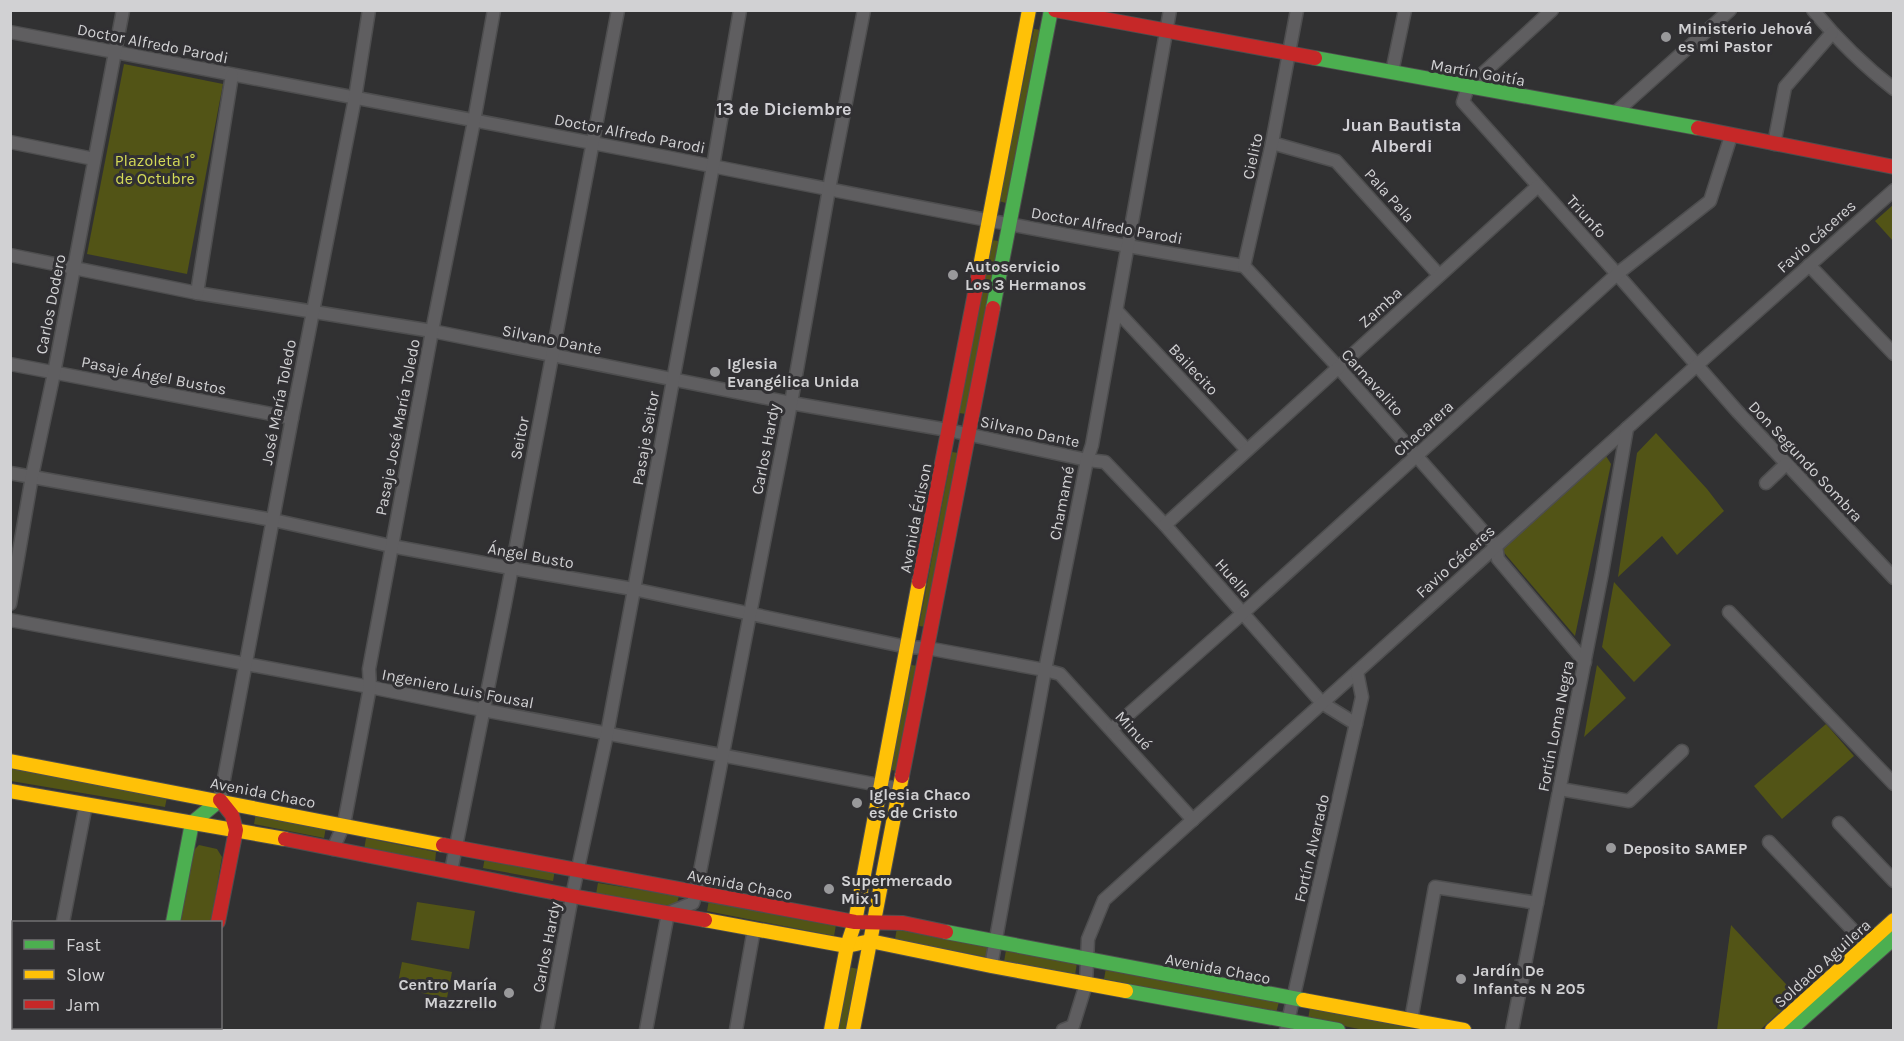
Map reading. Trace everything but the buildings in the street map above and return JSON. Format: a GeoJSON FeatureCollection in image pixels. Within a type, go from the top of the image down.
{"type":"FeatureCollection","features":[{"type":"Feature","properties":{"kind":"main road","name":"Avenida Édison"},"geometry":{"type":"LineString","coordinates":[[831,1030],[847,946],[855,922],[1029,10]]}},
{"type":"Feature","properties":{"kind":"main road","name":"Martín Goitía"},"geometry":{"type":"LineString","coordinates":[[1053,10],[1616,112],[1893,167]]}},
{"type":"Feature","properties":{"kind":"main road"},"geometry":{"type":"LineString","coordinates":[[853,1030],[1009,224],[1053,10]]}},
{"type":"Feature","properties":{"kind":"main road","name":"Avenida Chaco"},"geometry":{"type":"LineString","coordinates":[[10,762],[855,922],[903,923],[1087,960],[1464,1030]]}},
{"type":"Feature","properties":{"kind":"main road"},"geometry":{"type":"LineString","coordinates":[[10,791],[237,830],[572,896],[847,946],[870,941],[1287,1026],[1338,1030]]}},
{"type":"Feature","properties":{"kind":"main road"},"geometry":{"type":"LineString","coordinates":[[173,921],[192,823],[220,800],[232,815],[237,830],[218,921]]}},
{"type":"Feature","properties":{"kind":"main road","name":"Soldado Aguilera"},"geometry":{"type":"LineString","coordinates":[[1772,1030],[1893,920]]}},
{"type":"Feature","properties":{"kind":"main road","name":"Soldado Aguilera"},"geometry":{"type":"LineString","coordinates":[[1790,1030],[1893,938]]}},
{"type":"Feature","properties":{"kind":"street","name":"Carlos Dodero"},"geometry":{"type":"LineString","coordinates":[[10,604],[32,476],[54,373],[123,10]]}},
{"type":"Feature","properties":{"kind":"street","name":"José María Toledo"},"geometry":{"type":"LineString","coordinates":[[220,800],[355,98],[369,10]]}},
{"type":"Feature","properties":{"kind":"street","name":"Pasaje José María Toledo"},"geometry":{"type":"LineString","coordinates":[[333,849],[344,824],[370,687],[369,669],[391,546],[494,10]]}},
{"type":"Feature","properties":{"kind":"street","name":"Seitor"},"geometry":{"type":"LineString","coordinates":[[451,871],[618,10]]}},
{"type":"Feature","properties":{"kind":"street","name":"Pasaje Seitor"},"geometry":{"type":"LineString","coordinates":[[577,870],[607,734],[740,10]]}},
{"type":"Feature","properties":{"kind":"street","name":"Carlos Hardy"},"geometry":{"type":"LineString","coordinates":[[696,892],[791,403],[864,10]]}},
{"type":"Feature","properties":{"kind":"street","name":"Chamamé"},"geometry":{"type":"LineString","coordinates":[[991,966],[1045,670],[1086,460],[1092,445],[1170,10]]}},
{"type":"Feature","properties":{"kind":"street","name":"Cielito"},"geometry":{"type":"LineString","coordinates":[[1244,266],[1272,143],[1297,10]]}},
{"type":"Feature","properties":{"kind":"street"},"geometry":{"type":"LineString","coordinates":[[1392,72],[1406,10]]}},
{"type":"Feature","properties":{"kind":"street"},"geometry":{"type":"LineString","coordinates":[[1468,87],[1552,10]]}},
{"type":"Feature","properties":{"kind":"street"},"geometry":{"type":"LineString","coordinates":[[1616,112],[1730,10]]}},
{"type":"Feature","properties":{"kind":"street"},"geometry":{"type":"LineString","coordinates":[[1813,10],[1832,33],[1893,89]]}},
{"type":"Feature","properties":{"kind":"street","name":"Doctor Alfredo Parodi"},"geometry":{"type":"LineString","coordinates":[[10,32],[592,142],[1009,224],[1244,266]]}},
{"type":"Feature","properties":{"kind":"street"},"geometry":{"type":"LineString","coordinates":[[1774,144],[1785,87],[1832,33]]}},
{"type":"Feature","properties":{"kind":"street"},"geometry":{"type":"LineString","coordinates":[[197,292],[232,75]]}},
{"type":"Feature","properties":{"kind":"street","name":"Triunfo"},"geometry":{"type":"LineString","coordinates":[[1468,87],[1462,102],[1697,365]]}},
{"type":"Feature","properties":{"kind":"street","name":"Chacarera"},"geometry":{"type":"LineString","coordinates":[[1112,729],[1617,274],[1710,201],[1731,136]]}},
{"type":"Feature","properties":{"kind":"street"},"geometry":{"type":"LineString","coordinates":[[10,142],[94,159]]}},
{"type":"Feature","properties":{"kind":"street","name":"Pala Pala"},"geometry":{"type":"LineString","coordinates":[[1272,143],[1336,160],[1439,275]]}},
{"type":"Feature","properties":{"kind":"street","name":"Zamba"},"geometry":{"type":"LineString","coordinates":[[1165,525],[1538,186]]}},
{"type":"Feature","properties":{"kind":"street","name":"Favio Cáceres"},"geometry":{"type":"LineString","coordinates":[[1070,1029],[1086,984],[1088,939],[1104,900],[1893,190]]}},
{"type":"Feature","properties":{"kind":"street","name":"Silvano Dante"},"geometry":{"type":"LineString","coordinates":[[10,255],[197,292],[432,331],[791,403],[948,430],[1086,460]]}},
{"type":"Feature","properties":{"kind":"street"},"geometry":{"type":"LineString","coordinates":[[1809,265],[1893,354]]}},
{"type":"Feature","properties":{"kind":"street","name":"Carnavalito"},"geometry":{"type":"LineString","coordinates":[[1244,266],[1338,367],[1496,546],[1498,559],[1585,662]]}},
{"type":"Feature","properties":{"kind":"street","name":"Bailecito"},"geometry":{"type":"LineString","coordinates":[[1117,311],[1247,450]]}},
{"type":"Feature","properties":{"kind":"street","name":"Pasaje Ángel Bustos"},"geometry":{"type":"LineString","coordinates":[[10,364],[292,418]]}},
{"type":"Feature","properties":{"kind":"street","name":"Don Segundo Sombra"},"geometry":{"type":"LineString","coordinates":[[1697,365],[1893,578]]}},
{"type":"Feature","properties":{"kind":"street","name":"Fortín Loma Negra"},"geometry":{"type":"LineString","coordinates":[[1512,1030],[1585,662],[1627,428]]}},
{"type":"Feature","properties":{"kind":"street","name":"Huella"},"geometry":{"type":"LineString","coordinates":[[1086,460],[1105,462],[1165,525],[1322,704],[1356,724]]}},
{"type":"Feature","properties":{"kind":"street"},"geometry":{"type":"LineString","coordinates":[[1766,483],[1786,464]]}},
{"type":"Feature","properties":{"kind":"street","name":"Ángel Busto"},"geometry":{"type":"LineString","coordinates":[[10,472],[273,520],[391,546],[633,590],[907,647],[927,648],[1045,670]]}},
{"type":"Feature","properties":{"kind":"street"},"geometry":{"type":"LineString","coordinates":[[1729,612],[1893,784]]}},
{"type":"Feature","properties":{"kind":"street","name":"Ingeniero Luis Fousal"},"geometry":{"type":"LineString","coordinates":[[10,620],[900,789]]}},
{"type":"Feature","properties":{"kind":"street","name":"Minué"},"geometry":{"type":"LineString","coordinates":[[1045,670],[1060,674],[1193,820]]}},
{"type":"Feature","properties":{"kind":"street","name":"Fortín Alvarado"},"geometry":{"type":"LineString","coordinates":[[1287,1026],[1362,697],[1357,672]]}},
{"type":"Feature","properties":{"kind":"street"},"geometry":{"type":"LineString","coordinates":[[1560,789],[1629,801],[1682,751]]}},
{"type":"Feature","properties":{"kind":"street"},"geometry":{"type":"LineString","coordinates":[[63,921],[86,804]]}},
{"type":"Feature","properties":{"kind":"street"},"geometry":{"type":"LineString","coordinates":[[1839,823],[1893,881]]}},
{"type":"Feature","properties":{"kind":"street"},"geometry":{"type":"LineString","coordinates":[[1769,842],[1867,945]]}},
{"type":"Feature","properties":{"kind":"street","name":"Carlos Hardy"},"geometry":{"type":"LineString","coordinates":[[547,1030],[577,870]]}},
{"type":"Feature","properties":{"kind":"street"},"geometry":{"type":"LineString","coordinates":[[1412,1020],[1435,887],[1538,903]]}},
{"type":"Feature","properties":{"kind":"street"},"geometry":{"type":"LineString","coordinates":[[646,1030],[668,913],[693,903],[696,892]]}},
{"type":"Feature","properties":{"kind":"street"},"geometry":{"type":"LineString","coordinates":[[736,1030],[754,929]]}},
{"type":"Feature","properties":{"kind":"green space"},"geometry":{"type":"Polygon","coordinates":[[[1034,29],[1041,30],[1006,203],[999,201],[1034,29]]]}},
{"type":"Feature","properties":{"kind":"green space","name":"Plazoleta 1° de Octubre"},"geometry":{"type":"Polygon","coordinates":[[[124,64],[223,84],[187,274],[87,254],[124,64]]]}},
{"type":"Feature","properties":{"kind":"green space"},"geometry":{"type":"Polygon","coordinates":[[[1893,205],[1893,241],[1875,221],[1893,205]]]}},
{"type":"Feature","properties":{"kind":"green space"},"geometry":{"type":"Polygon","coordinates":[[[991,240],[999,241],[966,414],[959,413],[991,240]]]}},
{"type":"Feature","properties":{"kind":"green space"},"geometry":{"type":"Polygon","coordinates":[[[1656,433],[1724,511],[1677,555],[1662,536],[1618,577],[1637,453],[1656,433]]]}},
{"type":"Feature","properties":{"kind":"green space"},"geometry":{"type":"Polygon","coordinates":[[[952,452],[958,453],[926,627],[919,626],[952,452]]]}},
{"type":"Feature","properties":{"kind":"green space"},"geometry":{"type":"Polygon","coordinates":[[[1606,456],[1611,464],[1575,636],[1501,549],[1606,456]]]}},
{"type":"Feature","properties":{"kind":"green space"},"geometry":{"type":"Polygon","coordinates":[[[1614,582],[1671,645],[1634,682],[1602,647],[1614,582]]]}},
{"type":"Feature","properties":{"kind":"green space"},"geometry":{"type":"Polygon","coordinates":[[[911,665],[918,666],[897,771],[891,770],[911,665]]]}},
{"type":"Feature","properties":{"kind":"green space"},"geometry":{"type":"Polygon","coordinates":[[[1597,665],[1626,698],[1584,737],[1597,665]]]}},
{"type":"Feature","properties":{"kind":"green space"},"geometry":{"type":"Polygon","coordinates":[[[1826,724],[1854,756],[1782,819],[1754,786],[1826,724]]]}},
{"type":"Feature","properties":{"kind":"green space"},"geometry":{"type":"Polygon","coordinates":[[[10,768],[167,797],[165,807],[11,781],[10,768]]]}},
{"type":"Feature","properties":{"kind":"green space"},"geometry":{"type":"Polygon","coordinates":[[[256,813],[326,827],[324,838],[254,824],[256,813]]]}},
{"type":"Feature","properties":{"kind":"green space"},"geometry":{"type":"Polygon","coordinates":[[[366,838],[436,852],[435,863],[364,850],[366,838]]]}},
{"type":"Feature","properties":{"kind":"green space"},"geometry":{"type":"Polygon","coordinates":[[[199,845],[217,849],[222,857],[211,921],[178,921],[192,852],[199,845]]]}},
{"type":"Feature","properties":{"kind":"green space"},"geometry":{"type":"Polygon","coordinates":[[[485,857],[555,870],[553,881],[483,868],[485,857]]]}},
{"type":"Feature","properties":{"kind":"green space"},"geometry":{"type":"Polygon","coordinates":[[[598,883],[679,896],[676,907],[596,894],[598,883]]]}},
{"type":"Feature","properties":{"kind":"green space"},"geometry":{"type":"Polygon","coordinates":[[[709,900],[836,925],[834,936],[707,911],[709,900]]]}},
{"type":"Feature","properties":{"kind":"green space"},"geometry":{"type":"Polygon","coordinates":[[[417,902],[475,911],[469,949],[411,940],[417,902]]]}},
{"type":"Feature","properties":{"kind":"green space"},"geometry":{"type":"Polygon","coordinates":[[[1731,925],[1797,996],[1760,1030],[1717,1030],[1731,925]]]}},
{"type":"Feature","properties":{"kind":"green space"},"geometry":{"type":"Polygon","coordinates":[[[897,928],[988,946],[986,957],[895,939],[897,928]]]}},
{"type":"Feature","properties":{"kind":"green space"},"geometry":{"type":"Polygon","coordinates":[[[1006,950],[1077,963],[1075,975],[1004,962],[1006,950]]]}},
{"type":"Feature","properties":{"kind":"green space"},"geometry":{"type":"Polygon","coordinates":[[[402,962],[452,972],[447,998],[397,988],[402,962]]]}},
{"type":"Feature","properties":{"kind":"green space"},"geometry":{"type":"Polygon","coordinates":[[[849,967],[858,969],[846,1030],[836,1030],[849,967]]]}},
{"type":"Feature","properties":{"kind":"green space"},"geometry":{"type":"Polygon","coordinates":[[[1106,968],[1279,1002],[1276,1013],[1104,979],[1106,968]]]}},
{"type":"Feature","properties":{"kind":"green space"},"geometry":{"type":"Polygon","coordinates":[[[1310,1008],[1421,1030],[1364,1030],[1308,1019],[1310,1008]]]}},
{"type":"Feature","properties":{"kind":"traffic: fast"},"geometry":{"type":"LineString","coordinates":[[993,308],[1051,10]]}},
{"type":"Feature","properties":{"kind":"traffic: fast"},"geometry":{"type":"LineString","coordinates":[[1315,58],[1698,128]]}},
{"type":"Feature","properties":{"kind":"traffic: fast"},"geometry":{"type":"LineString","coordinates":[[173,921],[192,823],[220,800]]}},
{"type":"Feature","properties":{"kind":"traffic: fast"},"geometry":{"type":"LineString","coordinates":[[946,932],[1303,1000]]}},
{"type":"Feature","properties":{"kind":"traffic: fast"},"geometry":{"type":"LineString","coordinates":[[1790,1030],[1894,938]]}},
{"type":"Feature","properties":{"kind":"traffic: fast"},"geometry":{"type":"LineString","coordinates":[[1126,991],[1338,1030]]}},
{"type":"Feature","properties":{"kind":"traffic: slow"},"geometry":{"type":"LineString","coordinates":[[979,272],[1029,10]]}},
{"type":"Feature","properties":{"kind":"traffic: slow"},"geometry":{"type":"LineString","coordinates":[[831,1030],[847,946],[855,922],[919,582]]}},
{"type":"Feature","properties":{"kind":"traffic: slow"},"geometry":{"type":"LineString","coordinates":[[10,761],[443,845]]}},
{"type":"Feature","properties":{"kind":"traffic: slow"},"geometry":{"type":"LineString","coordinates":[[853,1030],[902,776]]}},
{"type":"Feature","properties":{"kind":"traffic: slow"},"geometry":{"type":"LineString","coordinates":[[10,791],[285,839]]}},
{"type":"Feature","properties":{"kind":"traffic: slow"},"geometry":{"type":"LineString","coordinates":[[705,920],[847,946],[870,941],[1126,991]]}},
{"type":"Feature","properties":{"kind":"traffic: slow"},"geometry":{"type":"LineString","coordinates":[[1772,1030],[1894,920]]}},
{"type":"Feature","properties":{"kind":"traffic: slow"},"geometry":{"type":"LineString","coordinates":[[1303,1000],[1464,1030]]}},
{"type":"Feature","properties":{"kind":"traffic: jam"},"geometry":{"type":"LineString","coordinates":[[1055,10],[1315,58]]}},
{"type":"Feature","properties":{"kind":"traffic: jam"},"geometry":{"type":"LineString","coordinates":[[1698,128],[1894,167]]}},
{"type":"Feature","properties":{"kind":"traffic: jam"},"geometry":{"type":"LineString","coordinates":[[919,582],[979,272]]}},
{"type":"Feature","properties":{"kind":"traffic: jam"},"geometry":{"type":"LineString","coordinates":[[902,776],[993,308]]}},
{"type":"Feature","properties":{"kind":"traffic: jam"},"geometry":{"type":"LineString","coordinates":[[218,921],[236,830],[232,815],[220,800]]}},
{"type":"Feature","properties":{"kind":"traffic: jam"},"geometry":{"type":"LineString","coordinates":[[285,839],[705,920]]}},
{"type":"Feature","properties":{"kind":"traffic: jam"},"geometry":{"type":"LineString","coordinates":[[443,845],[855,922],[903,923],[946,932]]}},
{"type":"Feature","properties":{"kind":"place","name":"Ministerio Jehová es mi Pastor"},"geometry":{"type":"Point","coordinates":[1666,37]}},
{"type":"Feature","properties":{"kind":"place","name":"Autoservicio Los 3 Hermanos"},"geometry":{"type":"Point","coordinates":[953,275]}},
{"type":"Feature","properties":{"kind":"place","name":"Iglesia Evangélica Unida"},"geometry":{"type":"Point","coordinates":[715,372]}},
{"type":"Feature","properties":{"kind":"place","name":"Iglesia Chaco es de Cristo"},"geometry":{"type":"Point","coordinates":[857,803]}},
{"type":"Feature","properties":{"kind":"place","name":"Deposito SAMEP"},"geometry":{"type":"Point","coordinates":[1611,848]}},
{"type":"Feature","properties":{"kind":"place","name":"Supermercado Mix 1"},"geometry":{"type":"Point","coordinates":[829,889]}},
{"type":"Feature","properties":{"kind":"place","name":"Jardín De Infantes N 205"},"geometry":{"type":"Point","coordinates":[1461,979]}},
{"type":"Feature","properties":{"kind":"place","name":"Centro María Mazzrello"},"geometry":{"type":"Point","coordinates":[509,993]}},
{"type":"Feature","properties":{"kind":"district","name":"13 de Diciembre"},"geometry":{"type":"Point","coordinates":[784,109]}},
{"type":"Feature","properties":{"kind":"district","name":"Juan Bautista Alberdi"},"geometry":{"type":"Point","coordinates":[1402,135]}}]}
